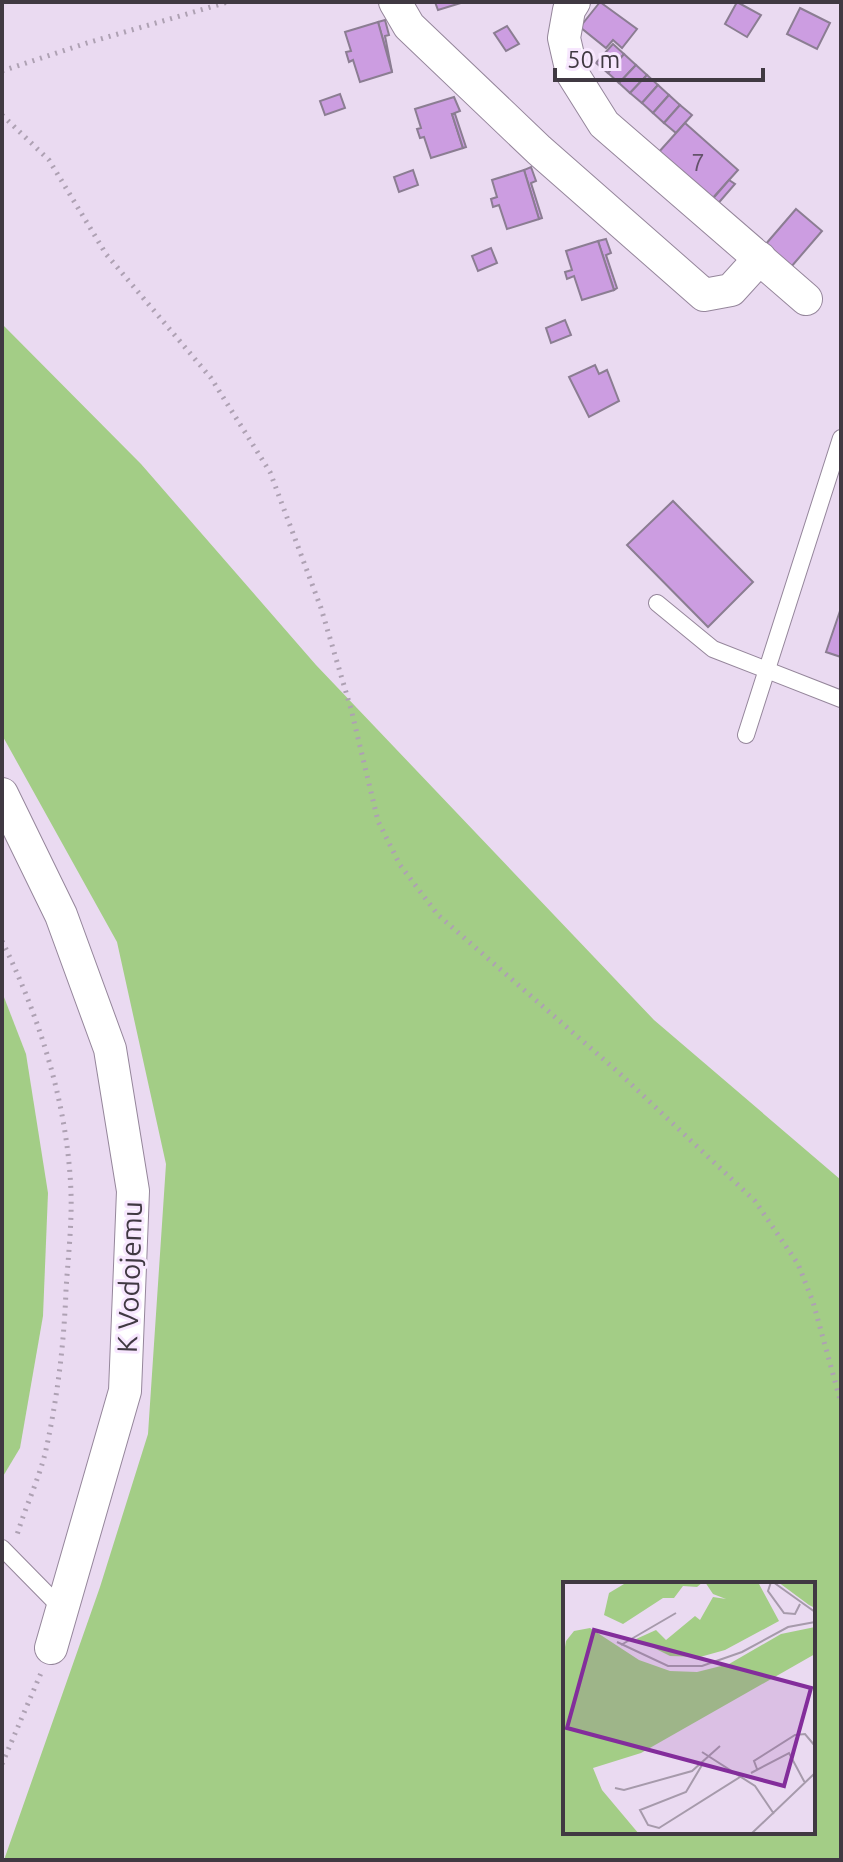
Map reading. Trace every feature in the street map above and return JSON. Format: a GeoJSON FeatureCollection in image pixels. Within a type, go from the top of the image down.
{"type":"FeatureCollection","features":[{"type":"Feature","properties":{"kind":"street"},"geometry":{"type":"LineString","coordinates":[[395,2],[409,26],[539,150],[704,295],[731,290],[760,258]]}},
{"type":"Feature","properties":{"kind":"street"},"geometry":{"type":"LineString","coordinates":[[574,2],[569,10],[564,38],[572,73],[604,124],[806,299]]}},
{"type":"Feature","properties":{"kind":"street","name":"K Vodojemu"},"geometry":{"type":"LineString","coordinates":[[2,794],[61,915],[110,1049],[133,1191],[125,1391],[51,1648]]}},
{"type":"Feature","properties":{"kind":"lane"},"geometry":{"type":"LineString","coordinates":[[746,735],[841,438]]}},
{"type":"Feature","properties":{"kind":"lane"},"geometry":{"type":"LineString","coordinates":[[657,603],[713,649],[841,699]]}},
{"type":"Feature","properties":{"kind":"lane"},"geometry":{"type":"LineString","coordinates":[[6,1553],[62,1609]]}},
{"type":"Feature","properties":{"kind":"path"},"geometry":{"type":"LineString","coordinates":[[2,71],[228,2]]}},
{"type":"Feature","properties":{"kind":"path"},"geometry":{"type":"LineString","coordinates":[[2,115],[49,160],[106,254],[211,378],[270,472],[321,608],[351,709],[378,821],[400,865],[438,915],[617,1071],[755,1201],[798,1264],[813,1302],[841,1403]]}},
{"type":"Feature","properties":{"kind":"path"},"geometry":{"type":"LineString","coordinates":[[2,941],[21,979],[41,1035],[61,1112],[71,1193],[65,1321],[44,1455],[6,1553]]}},
{"type":"Feature","properties":{"kind":"path"},"geometry":{"type":"LineString","coordinates":[[2,1764],[51,1648]]}},
{"type":"Feature","properties":{"kind":"green space"},"geometry":{"type":"Polygon","coordinates":[[[2,324],[141,464],[316,665],[654,1020],[841,1180],[841,1860],[4,1860],[100,1587],[148,1434],[166,1164],[117,942],[2,735],[2,324]]]}},
{"type":"Feature","properties":{"kind":"green space"},"geometry":{"type":"Polygon","coordinates":[[[2,992],[26,1054],[48,1193],[43,1316],[20,1448],[2,1478],[2,992]]]}},
{"type":"Feature","properties":{"kind":"building"},"geometry":{"type":"Polygon","coordinates":[[[435,2],[464,2],[438,10],[435,2]]]}},
{"type":"Feature","properties":{"kind":"building"},"geometry":{"type":"Polygon","coordinates":[[[600,2],[637,29],[622,48],[613,40],[606,48],[580,27],[600,2]]]}},
{"type":"Feature","properties":{"kind":"building"},"geometry":{"type":"Polygon","coordinates":[[[737,2],[761,15],[747,37],[725,24],[737,2]]]}},
{"type":"Feature","properties":{"kind":"building"},"geometry":{"type":"Polygon","coordinates":[[[800,8],[830,23],[817,49],[787,34],[800,8]]]}},
{"type":"Feature","properties":{"kind":"building"},"geometry":{"type":"Polygon","coordinates":[[[385,20],[389,35],[385,36],[392,72],[378,22],[385,20]]]}},
{"type":"Feature","properties":{"kind":"building"},"geometry":{"type":"Polygon","coordinates":[[[378,22],[392,72],[360,82],[353,60],[349,62],[346,52],[351,51],[345,32],[378,22]]]}},
{"type":"Feature","properties":{"kind":"building"},"geometry":{"type":"Polygon","coordinates":[[[507,26],[519,44],[506,51],[494,33],[507,26]]]}},
{"type":"Feature","properties":{"kind":"building"},"geometry":{"type":"Polygon","coordinates":[[[613,44],[624,54],[608,73],[596,63],[613,44]]]}},
{"type":"Feature","properties":{"kind":"building"},"geometry":{"type":"Polygon","coordinates":[[[624,54],[636,65],[619,83],[608,73],[624,54]]]}},
{"type":"Feature","properties":{"kind":"building"},"geometry":{"type":"Polygon","coordinates":[[[636,65],[647,75],[630,93],[619,83],[636,65]]]}},
{"type":"Feature","properties":{"kind":"building"},"geometry":{"type":"Polygon","coordinates":[[[647,75],[658,85],[642,103],[630,93],[647,75]]]}},
{"type":"Feature","properties":{"kind":"building"},"geometry":{"type":"Polygon","coordinates":[[[658,85],[669,95],[653,113],[642,103],[658,85]]]}},
{"type":"Feature","properties":{"kind":"building"},"geometry":{"type":"Polygon","coordinates":[[[340,94],[345,108],[325,115],[320,101],[340,94]]]}},
{"type":"Feature","properties":{"kind":"building"},"geometry":{"type":"Polygon","coordinates":[[[669,95],[680,105],[664,123],[653,113],[669,95]]]}},
{"type":"Feature","properties":{"kind":"building"},"geometry":{"type":"Polygon","coordinates":[[[454,97],[460,111],[452,114],[463,148],[431,158],[424,137],[420,138],[417,129],[421,128],[415,109],[454,97]]]}},
{"type":"Feature","properties":{"kind":"building"},"geometry":{"type":"Polygon","coordinates":[[[680,105],[692,115],[676,133],[664,123],[680,105]]]}},
{"type":"Feature","properties":{"kind":"building"},"geometry":{"type":"Polygon","coordinates":[[[452,114],[455,114],[466,147],[463,148],[452,114]]]}},
{"type":"Feature","properties":{"kind":"building"},"geometry":{"type":"Polygon","coordinates":[[[685,123],[738,170],[711,200],[658,153],[685,123]]]}},
{"type":"Feature","properties":{"kind":"building"},"geometry":{"type":"Polygon","coordinates":[[[531,167],[536,181],[531,183],[542,218],[539,219],[524,170],[531,167]]]}},
{"type":"Feature","properties":{"kind":"building"},"geometry":{"type":"Polygon","coordinates":[[[413,170],[418,185],[399,192],[394,177],[413,170]]]}},
{"type":"Feature","properties":{"kind":"building"},"geometry":{"type":"Polygon","coordinates":[[[524,170],[539,219],[507,229],[499,205],[493,207],[491,199],[497,197],[492,180],[524,170]]]}},
{"type":"Feature","properties":{"kind":"building"},"geometry":{"type":"Polygon","coordinates":[[[729,180],[735,184],[715,207],[710,202],[729,180]]]}},
{"type":"Feature","properties":{"kind":"building"},"geometry":{"type":"Polygon","coordinates":[[[796,209],[822,231],[791,267],[765,245],[796,209]]]}},
{"type":"Feature","properties":{"kind":"building"},"geometry":{"type":"Polygon","coordinates":[[[606,239],[611,253],[606,255],[617,288],[614,290],[598,241],[606,239]]]}},
{"type":"Feature","properties":{"kind":"building"},"geometry":{"type":"Polygon","coordinates":[[[598,241],[614,290],[582,300],[574,276],[567,279],[565,272],[572,270],[566,251],[598,241]]]}},
{"type":"Feature","properties":{"kind":"building"},"geometry":{"type":"Polygon","coordinates":[[[491,248],[497,263],[478,271],[472,256],[491,248]]]}},
{"type":"Feature","properties":{"kind":"building"},"geometry":{"type":"Polygon","coordinates":[[[565,320],[571,335],[551,343],[546,328],[565,320]]]}},
{"type":"Feature","properties":{"kind":"building"},"geometry":{"type":"Polygon","coordinates":[[[595,365],[599,374],[607,370],[619,401],[589,417],[569,377],[595,365]]]}},
{"type":"Feature","properties":{"kind":"building"},"geometry":{"type":"Polygon","coordinates":[[[673,501],[753,582],[708,627],[627,545],[673,501]]]}},
{"type":"Feature","properties":{"kind":"building"},"geometry":{"type":"Polygon","coordinates":[[[841,608],[841,657],[826,652],[841,608]]]}}]}
